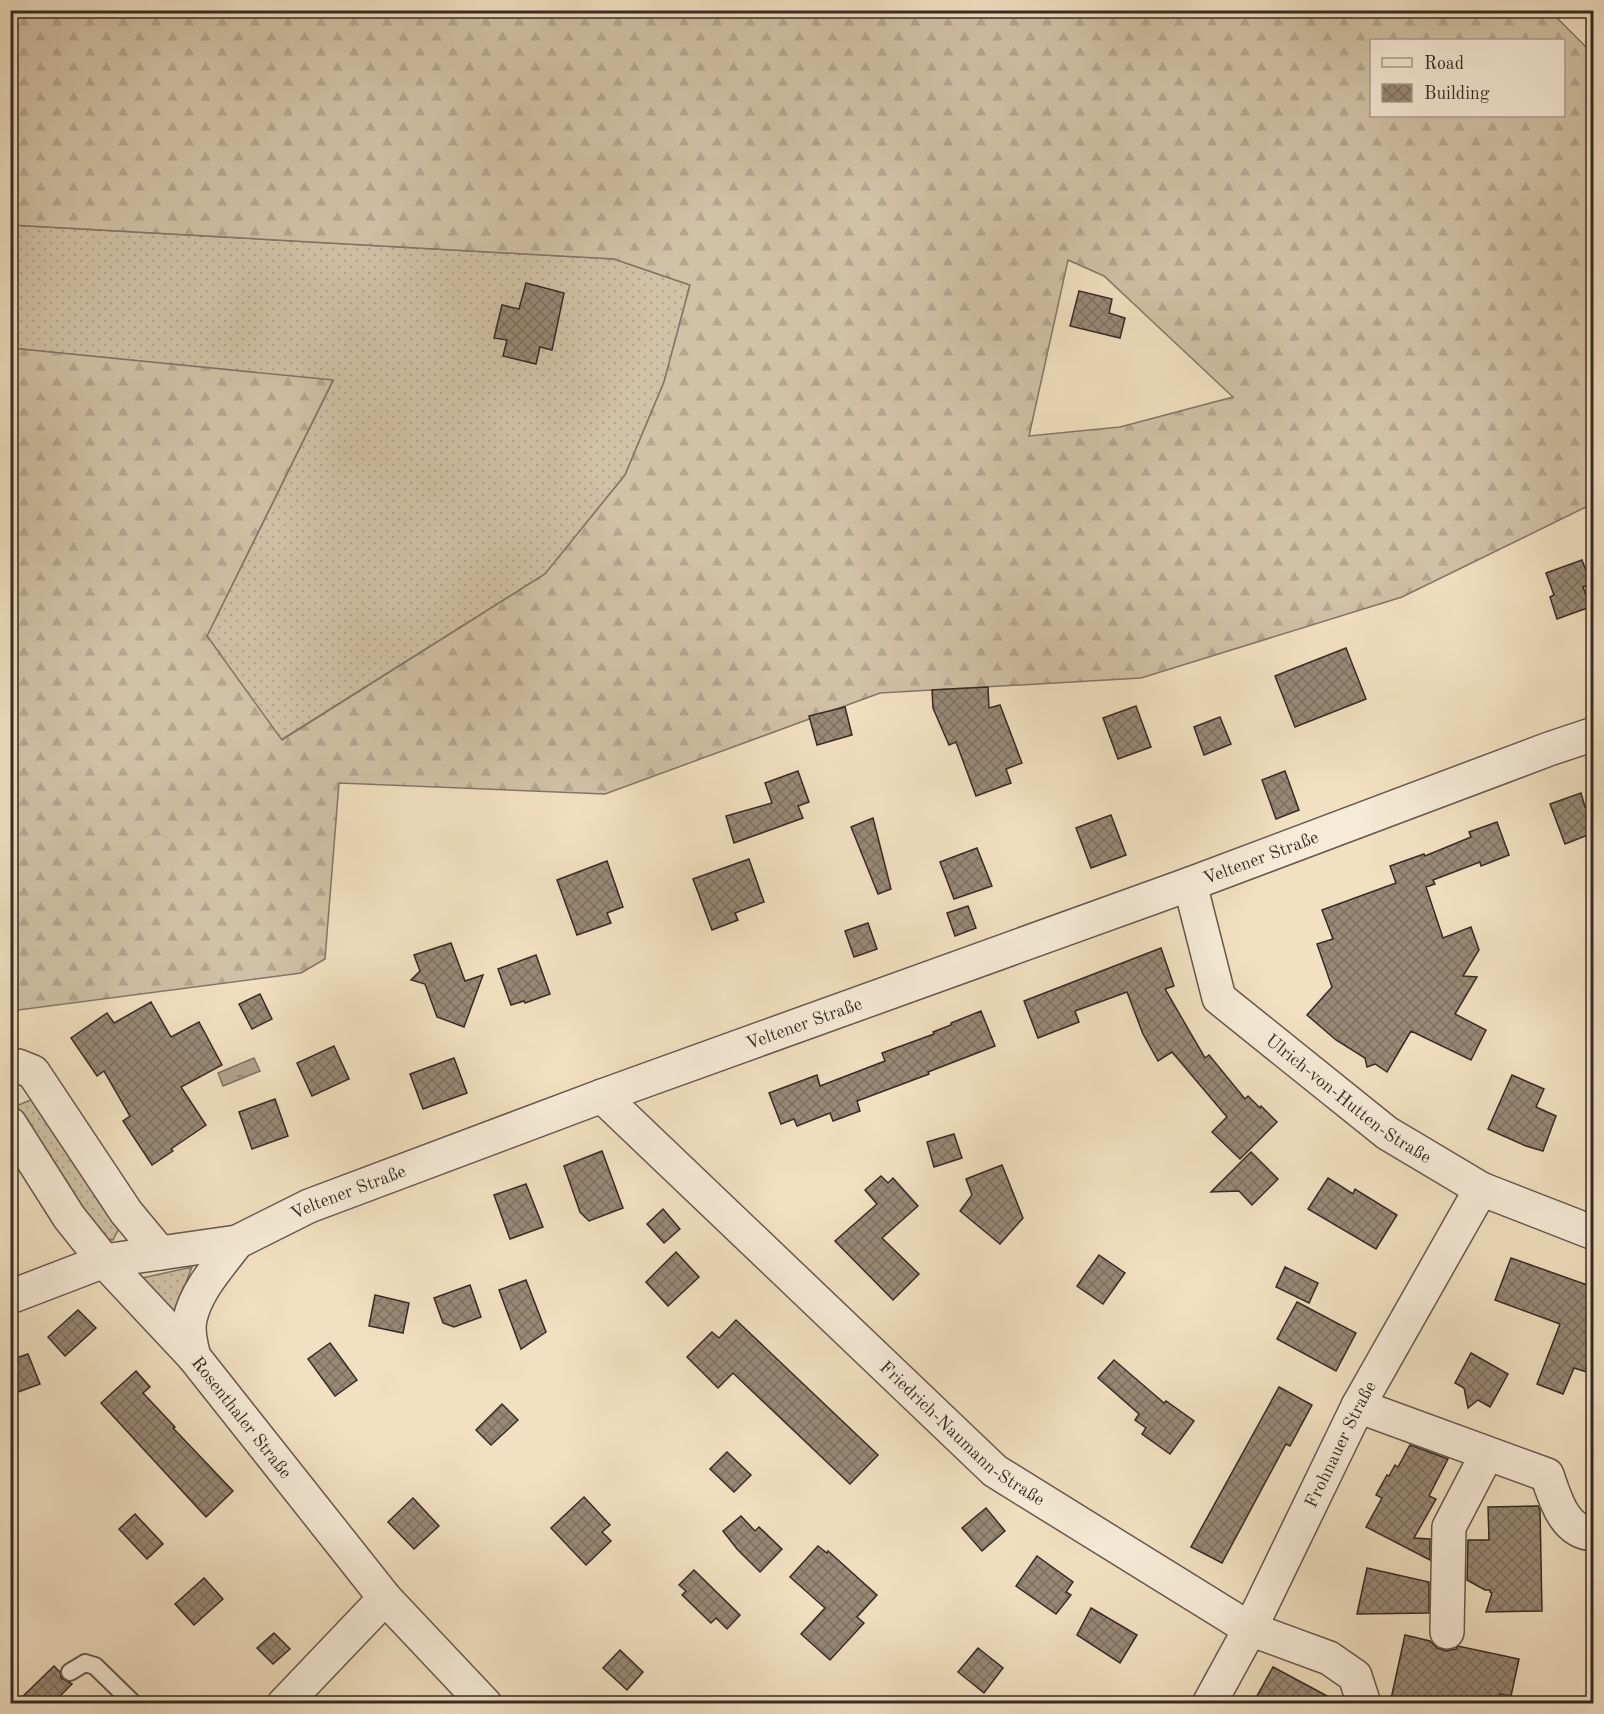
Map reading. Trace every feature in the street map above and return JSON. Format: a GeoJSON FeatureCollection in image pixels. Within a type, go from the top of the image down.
{"type":"FeatureCollection","features":[{"type":"Feature","properties":{"kind":"street","name":"Veltener Straße"},"geometry":{"type":"LineString","coordinates":[[10,1297],[104,1261],[237,1242],[309,1206],[602,1096],[1190,884],[1593,734]]}},
{"type":"Feature","properties":{"kind":"street","name":"Ulrich-von-Hutten-Straße"},"geometry":{"type":"LineString","coordinates":[[1190,884],[1219,998],[1387,1133],[1481,1190],[1593,1233]]}},
{"type":"Feature","properties":{"kind":"street"},"geometry":{"type":"LineString","coordinates":[[10,1069],[18,1066],[33,1072],[126,1212],[160,1253]]}},
{"type":"Feature","properties":{"kind":"street","name":"Friedrich-Naumann-Straße"},"geometry":{"type":"LineString","coordinates":[[602,1096],[995,1471],[1250,1629],[1329,1658],[1355,1676],[1364,1704]]}},
{"type":"Feature","properties":{"kind":"street","name":"Rosenthaler Straße"},"geometry":{"type":"LineString","coordinates":[[10,1124],[69,1217],[104,1261],[194,1357],[386,1598],[485,1704]]}},
{"type":"Feature","properties":{"kind":"street","name":"Frohnauer Straße"},"geometry":{"type":"LineString","coordinates":[[1209,1704],[1250,1629],[1358,1406],[1481,1190]]}},
{"type":"Feature","properties":{"kind":"street"},"geometry":{"type":"LineString","coordinates":[[194,1357],[189,1320],[198,1297],[237,1242]]}},
{"type":"Feature","properties":{"kind":"street"},"geometry":{"type":"LineString","coordinates":[[1358,1406],[1547,1475],[1557,1505],[1569,1522],[1585,1533],[1593,1534]]}},
{"type":"Feature","properties":{"kind":"street"},"geometry":{"type":"LineString","coordinates":[[1447,1632],[1449,1527],[1487,1454]]}},
{"type":"Feature","properties":{"kind":"street"},"geometry":{"type":"LineString","coordinates":[[284,1704],[386,1598]]}},
{"type":"Feature","properties":{"kind":"lane"},"geometry":{"type":"LineString","coordinates":[[70,1672],[85,1663],[95,1666],[134,1704]]}},
{"type":"Feature","properties":{"kind":"green space"},"geometry":{"type":"Polygon","coordinates":[[[1549,10],[1593,54],[1594,489],[1590,505],[1402,597],[1141,678],[880,693],[605,794],[339,783],[325,959],[301,973],[11,1011],[10,348],[333,380],[207,636],[282,740],[545,574],[625,475],[664,382],[690,285],[614,259],[11,225],[11,11],[1549,10]],[[1068,260],[1029,436],[1120,427],[1233,397],[1104,276],[1068,260]]]}},
{"type":"Feature","properties":{"kind":"green space"},"geometry":{"type":"Polygon","coordinates":[[[10,225],[614,259],[690,285],[664,382],[625,475],[545,574],[281,740],[207,636],[333,381],[11,348],[10,225]]]}},
{"type":"Feature","properties":{"kind":"green space"},"geometry":{"type":"Polygon","coordinates":[[[33,1099],[120,1226],[113,1240],[99,1240],[14,1119],[16,1106],[33,1099]]]}},
{"type":"Feature","properties":{"kind":"green space"},"geometry":{"type":"Polygon","coordinates":[[[192,1267],[174,1314],[142,1278],[192,1267]]]}},
{"type":"Feature","properties":{"kind":"water"},"geometry":{"type":"Polygon","coordinates":[[[254,1058],[260,1071],[223,1086],[218,1073],[254,1058]]]}},
{"type":"Feature","properties":{"kind":"building"},"geometry":{"type":"Polygon","coordinates":[[[526,283],[564,293],[552,350],[540,347],[536,364],[503,356],[507,340],[494,338],[502,305],[519,309],[526,283]]]}},
{"type":"Feature","properties":{"kind":"building"},"geometry":{"type":"Polygon","coordinates":[[[1079,291],[1112,299],[1109,313],[1125,318],[1120,338],[1070,326],[1079,291]]]}},
{"type":"Feature","properties":{"kind":"building"},"geometry":{"type":"Polygon","coordinates":[[[1582,560],[1591,584],[1583,587],[1590,607],[1557,619],[1550,597],[1554,595],[1546,573],[1582,560]]]}},
{"type":"Feature","properties":{"kind":"building"},"geometry":{"type":"Polygon","coordinates":[[[1346,648],[1366,699],[1295,727],[1275,676],[1346,648]]]}},
{"type":"Feature","properties":{"kind":"building"},"geometry":{"type":"Polygon","coordinates":[[[988,687],[989,708],[1000,705],[1022,763],[1006,769],[1011,783],[976,796],[956,742],[949,745],[933,708],[932,690],[988,687]]]}},
{"type":"Feature","properties":{"kind":"building"},"geometry":{"type":"Polygon","coordinates":[[[1136,706],[1151,747],[1118,759],[1103,718],[1136,706]]]}},
{"type":"Feature","properties":{"kind":"building"},"geometry":{"type":"Polygon","coordinates":[[[845,707],[852,735],[817,745],[809,716],[845,707]]]}},
{"type":"Feature","properties":{"kind":"building"},"geometry":{"type":"Polygon","coordinates":[[[1220,717],[1231,744],[1204,755],[1194,727],[1220,717]]]}},
{"type":"Feature","properties":{"kind":"building"},"geometry":{"type":"Polygon","coordinates":[[[798,771],[809,802],[798,806],[803,818],[734,843],[726,816],[772,803],[765,783],[798,771]]]}},
{"type":"Feature","properties":{"kind":"building"},"geometry":{"type":"Polygon","coordinates":[[[1285,771],[1299,810],[1276,819],[1262,780],[1285,771]]]}},
{"type":"Feature","properties":{"kind":"building"},"geometry":{"type":"Polygon","coordinates":[[[1581,793],[1585,807],[1593,804],[1593,833],[1565,844],[1550,804],[1581,793]]]}},
{"type":"Feature","properties":{"kind":"building"},"geometry":{"type":"Polygon","coordinates":[[[1111,815],[1126,855],[1091,868],[1076,828],[1111,815]]]}},
{"type":"Feature","properties":{"kind":"building"},"geometry":{"type":"Polygon","coordinates":[[[873,818],[891,889],[878,894],[851,827],[873,818]]]}},
{"type":"Feature","properties":{"kind":"building"},"geometry":{"type":"Polygon","coordinates":[[[1497,822],[1509,855],[1481,866],[1480,862],[1433,880],[1435,884],[1426,887],[1443,938],[1471,927],[1479,950],[1463,976],[1477,977],[1455,1014],[1486,1030],[1471,1060],[1411,1031],[1387,1072],[1375,1064],[1367,1067],[1365,1058],[1336,1040],[1307,1015],[1332,987],[1317,944],[1333,939],[1322,910],[1396,883],[1390,866],[1424,854],[1425,856],[1471,837],[1469,832],[1497,822]]]}},
{"type":"Feature","properties":{"kind":"building"},"geometry":{"type":"Polygon","coordinates":[[[977,848],[992,886],[954,899],[940,862],[977,848]]]}},
{"type":"Feature","properties":{"kind":"building"},"geometry":{"type":"Polygon","coordinates":[[[749,859],[764,902],[735,913],[738,920],[712,930],[693,879],[749,859]]]}},
{"type":"Feature","properties":{"kind":"building"},"geometry":{"type":"Polygon","coordinates":[[[607,861],[623,907],[607,913],[611,923],[577,935],[557,880],[607,861]]]}},
{"type":"Feature","properties":{"kind":"building"},"geometry":{"type":"Polygon","coordinates":[[[968,906],[976,928],[955,936],[947,913],[968,906]]]}},
{"type":"Feature","properties":{"kind":"building"},"geometry":{"type":"Polygon","coordinates":[[[868,923],[877,949],[854,957],[845,931],[868,923]]]}},
{"type":"Feature","properties":{"kind":"building"},"geometry":{"type":"Polygon","coordinates":[[[451,943],[465,981],[483,975],[464,1027],[437,1017],[425,984],[411,980],[420,971],[414,955],[451,943]]]}},
{"type":"Feature","properties":{"kind":"building"},"geometry":{"type":"Polygon","coordinates":[[[1161,948],[1174,986],[1165,989],[1205,1058],[1209,1055],[1245,1099],[1248,1096],[1277,1122],[1240,1159],[1212,1132],[1227,1117],[1172,1052],[1158,1061],[1143,1034],[1127,992],[1075,1011],[1079,1022],[1038,1038],[1024,1001],[1161,948]]]}},
{"type":"Feature","properties":{"kind":"building"},"geometry":{"type":"Polygon","coordinates":[[[536,955],[550,994],[525,1003],[524,1001],[511,1005],[498,969],[536,955]]]}},
{"type":"Feature","properties":{"kind":"building"},"geometry":{"type":"Polygon","coordinates":[[[260,994],[272,1019],[252,1029],[239,1004],[260,994]]]}},
{"type":"Feature","properties":{"kind":"building"},"geometry":{"type":"Polygon","coordinates":[[[151,1002],[171,1037],[199,1022],[222,1065],[181,1087],[206,1125],[152,1165],[123,1121],[130,1116],[104,1071],[97,1076],[71,1038],[107,1013],[114,1023],[151,1002]]]}},
{"type":"Feature","properties":{"kind":"building"},"geometry":{"type":"Polygon","coordinates":[[[981,1011],[995,1046],[857,1101],[860,1111],[833,1121],[830,1113],[797,1126],[794,1119],[781,1124],[769,1093],[817,1075],[820,1086],[885,1061],[882,1053],[934,1034],[933,1032],[951,1023],[981,1011]]]}},
{"type":"Feature","properties":{"kind":"building"},"geometry":{"type":"Polygon","coordinates":[[[334,1046],[349,1079],[312,1096],[297,1063],[334,1046]]]}},
{"type":"Feature","properties":{"kind":"building"},"geometry":{"type":"Polygon","coordinates":[[[454,1058],[467,1093],[423,1109],[410,1074],[454,1058]]]}},
{"type":"Feature","properties":{"kind":"building"},"geometry":{"type":"Polygon","coordinates":[[[1512,1075],[1544,1089],[1536,1107],[1556,1116],[1543,1151],[1488,1129],[1512,1075]]]}},
{"type":"Feature","properties":{"kind":"building"},"geometry":{"type":"Polygon","coordinates":[[[275,1099],[288,1136],[252,1149],[239,1112],[275,1099]]]}},
{"type":"Feature","properties":{"kind":"building"},"geometry":{"type":"Polygon","coordinates":[[[954,1134],[962,1158],[934,1167],[927,1142],[954,1134]]]}},
{"type":"Feature","properties":{"kind":"building"},"geometry":{"type":"Polygon","coordinates":[[[602,1151],[623,1208],[589,1221],[580,1212],[564,1166],[602,1151]]]}},
{"type":"Feature","properties":{"kind":"building"},"geometry":{"type":"Polygon","coordinates":[[[1251,1152],[1278,1179],[1252,1205],[1239,1191],[1211,1192],[1251,1152]]]}},
{"type":"Feature","properties":{"kind":"building"},"geometry":{"type":"Polygon","coordinates":[[[1002,1165],[1023,1218],[1000,1244],[960,1211],[972,1195],[966,1179],[1002,1165]]]}},
{"type":"Feature","properties":{"kind":"building"},"geometry":{"type":"Polygon","coordinates":[[[881,1176],[888,1183],[893,1178],[918,1206],[882,1238],[919,1274],[893,1300],[835,1241],[877,1204],[865,1190],[881,1176]]]}},
{"type":"Feature","properties":{"kind":"building"},"geometry":{"type":"Polygon","coordinates":[[[1328,1178],[1353,1194],[1355,1189],[1397,1215],[1376,1249],[1308,1209],[1328,1178]]]}},
{"type":"Feature","properties":{"kind":"building"},"geometry":{"type":"Polygon","coordinates":[[[526,1184],[543,1227],[510,1239],[494,1195],[526,1184]]]}},
{"type":"Feature","properties":{"kind":"building"},"geometry":{"type":"Polygon","coordinates":[[[663,1209],[680,1229],[664,1243],[647,1224],[663,1209]]]}},
{"type":"Feature","properties":{"kind":"building"},"geometry":{"type":"Polygon","coordinates":[[[676,1252],[699,1277],[668,1306],[646,1282],[676,1252]]]}},
{"type":"Feature","properties":{"kind":"building"},"geometry":{"type":"Polygon","coordinates":[[[1099,1255],[1125,1273],[1103,1304],[1077,1286],[1099,1255]]]}},
{"type":"Feature","properties":{"kind":"building"},"geometry":{"type":"Polygon","coordinates":[[[1511,1258],[1593,1287],[1593,1374],[1574,1368],[1563,1394],[1537,1384],[1560,1324],[1495,1300],[1511,1258]]]}},
{"type":"Feature","properties":{"kind":"building"},"geometry":{"type":"Polygon","coordinates":[[[1285,1267],[1318,1283],[1309,1303],[1276,1287],[1285,1267]]]}},
{"type":"Feature","properties":{"kind":"building"},"geometry":{"type":"Polygon","coordinates":[[[526,1280],[546,1332],[521,1349],[499,1290],[526,1280]]]}},
{"type":"Feature","properties":{"kind":"building"},"geometry":{"type":"Polygon","coordinates":[[[470,1285],[481,1317],[454,1327],[443,1323],[434,1298],[470,1285]]]}},
{"type":"Feature","properties":{"kind":"building"},"geometry":{"type":"Polygon","coordinates":[[[375,1295],[409,1303],[403,1333],[369,1326],[375,1295]]]}},
{"type":"Feature","properties":{"kind":"building"},"geometry":{"type":"Polygon","coordinates":[[[1297,1302],[1356,1333],[1336,1371],[1277,1339],[1297,1302]]]}},
{"type":"Feature","properties":{"kind":"building"},"geometry":{"type":"Polygon","coordinates":[[[78,1310],[96,1328],[65,1356],[48,1337],[78,1310]]]}},
{"type":"Feature","properties":{"kind":"building"},"geometry":{"type":"Polygon","coordinates":[[[736,1320],[878,1455],[850,1484],[733,1373],[718,1388],[687,1357],[712,1332],[719,1338],[736,1320]]]}},
{"type":"Feature","properties":{"kind":"building"},"geometry":{"type":"Polygon","coordinates":[[[330,1343],[357,1380],[335,1396],[308,1359],[330,1343]]]}},
{"type":"Feature","properties":{"kind":"building"},"geometry":{"type":"Polygon","coordinates":[[[1471,1353],[1508,1374],[1490,1407],[1478,1400],[1468,1408],[1464,1388],[1455,1383],[1471,1353]]]}},
{"type":"Feature","properties":{"kind":"building"},"geometry":{"type":"Polygon","coordinates":[[[28,1354],[40,1384],[10,1395],[10,1360],[28,1354]]]}},
{"type":"Feature","properties":{"kind":"building"},"geometry":{"type":"Polygon","coordinates":[[[1114,1360],[1164,1403],[1166,1401],[1194,1421],[1170,1454],[1142,1434],[1146,1428],[1135,1420],[1139,1414],[1098,1378],[1114,1360]]]}},
{"type":"Feature","properties":{"kind":"building"},"geometry":{"type":"Polygon","coordinates":[[[136,1371],[150,1387],[143,1393],[233,1491],[206,1517],[101,1403],[136,1371]]]}},
{"type":"Feature","properties":{"kind":"building"},"geometry":{"type":"Polygon","coordinates":[[[1279,1387],[1312,1405],[1290,1446],[1286,1444],[1222,1563],[1191,1547],[1279,1387]]]}},
{"type":"Feature","properties":{"kind":"building"},"geometry":{"type":"Polygon","coordinates":[[[502,1404],[518,1420],[491,1445],[476,1430],[502,1404]]]}},
{"type":"Feature","properties":{"kind":"building"},"geometry":{"type":"Polygon","coordinates":[[[1410,1445],[1448,1459],[1429,1496],[1436,1499],[1414,1538],[1430,1539],[1430,1560],[1366,1527],[1382,1498],[1376,1495],[1387,1475],[1389,1476],[1395,1465],[1398,1467],[1410,1445]]]}},
{"type":"Feature","properties":{"kind":"building"},"geometry":{"type":"Polygon","coordinates":[[[727,1452],[751,1475],[734,1492],[710,1469],[727,1452]]]}},
{"type":"Feature","properties":{"kind":"building"},"geometry":{"type":"Polygon","coordinates":[[[584,1497],[610,1525],[602,1532],[611,1541],[586,1565],[551,1528],[584,1497]]]}},
{"type":"Feature","properties":{"kind":"building"},"geometry":{"type":"Polygon","coordinates":[[[413,1498],[439,1526],[414,1549],[388,1522],[413,1498]]]}},
{"type":"Feature","properties":{"kind":"building"},"geometry":{"type":"Polygon","coordinates":[[[1538,1506],[1540,1510],[1542,1611],[1486,1612],[1492,1593],[1467,1580],[1468,1540],[1489,1540],[1488,1507],[1538,1506]]]}},
{"type":"Feature","properties":{"kind":"building"},"geometry":{"type":"Polygon","coordinates":[[[986,1508],[1005,1531],[982,1551],[962,1528],[986,1508]]]}},
{"type":"Feature","properties":{"kind":"building"},"geometry":{"type":"Polygon","coordinates":[[[135,1514],[163,1544],[147,1559],[119,1529],[135,1514]]]}},
{"type":"Feature","properties":{"kind":"building"},"geometry":{"type":"Polygon","coordinates":[[[741,1516],[755,1531],[759,1527],[782,1549],[760,1572],[723,1531],[741,1516]]]}},
{"type":"Feature","properties":{"kind":"building"},"geometry":{"type":"Polygon","coordinates":[[[818,1546],[827,1553],[828,1551],[877,1595],[857,1617],[864,1623],[830,1660],[801,1634],[825,1608],[790,1577],[818,1546]]]}},
{"type":"Feature","properties":{"kind":"building"},"geometry":{"type":"Polygon","coordinates":[[[1037,1556],[1073,1582],[1066,1592],[1071,1595],[1056,1614],[1016,1586],[1037,1556]]]}},
{"type":"Feature","properties":{"kind":"building"},"geometry":{"type":"Polygon","coordinates":[[[1367,1568],[1429,1582],[1429,1613],[1357,1614],[1367,1568]]]}},
{"type":"Feature","properties":{"kind":"building"},"geometry":{"type":"Polygon","coordinates":[[[694,1570],[740,1615],[727,1629],[716,1618],[711,1623],[682,1595],[686,1591],[679,1585],[694,1570]]]}},
{"type":"Feature","properties":{"kind":"building"},"geometry":{"type":"Polygon","coordinates":[[[204,1578],[223,1599],[194,1625],[175,1604],[204,1578]]]}},
{"type":"Feature","properties":{"kind":"building"},"geometry":{"type":"Polygon","coordinates":[[[1091,1608],[1137,1635],[1120,1663],[1077,1635],[1091,1608]]]}},
{"type":"Feature","properties":{"kind":"building"},"geometry":{"type":"Polygon","coordinates":[[[274,1633],[290,1649],[273,1664],[257,1648],[274,1633]]]}},
{"type":"Feature","properties":{"kind":"building"},"geometry":{"type":"Polygon","coordinates":[[[1405,1635],[1430,1641],[1437,1648],[1446,1651],[1456,1649],[1458,1646],[1519,1659],[1511,1696],[1500,1694],[1498,1704],[1414,1704],[1391,1699],[1405,1635]]]}},
{"type":"Feature","properties":{"kind":"building"},"geometry":{"type":"Polygon","coordinates":[[[978,1648],[1003,1668],[984,1693],[958,1672],[978,1648]]]}},
{"type":"Feature","properties":{"kind":"building"},"geometry":{"type":"Polygon","coordinates":[[[620,1650],[643,1672],[627,1690],[603,1668],[620,1650]]]}},
{"type":"Feature","properties":{"kind":"building"},"geometry":{"type":"Polygon","coordinates":[[[54,1666],[60,1672],[61,1678],[72,1684],[52,1704],[15,1704],[54,1666]]]}},
{"type":"Feature","properties":{"kind":"building"},"geometry":{"type":"Polygon","coordinates":[[[1273,1667],[1342,1704],[1270,1704],[1257,1696],[1273,1667]]]}}]}
